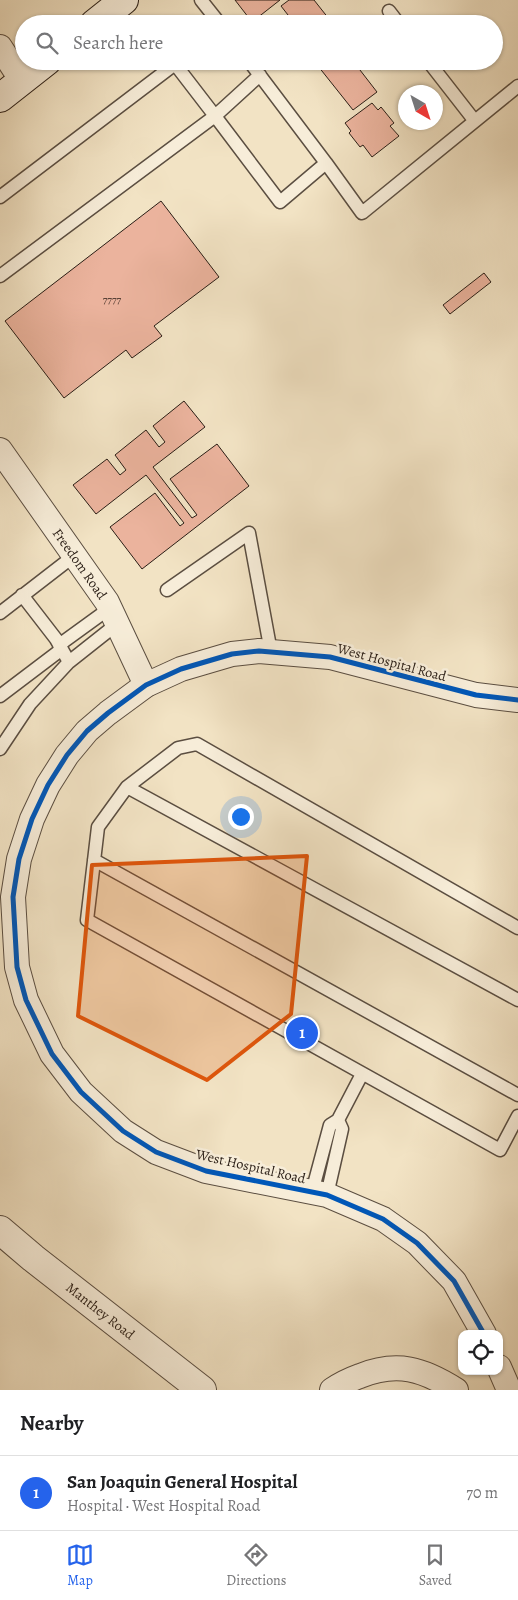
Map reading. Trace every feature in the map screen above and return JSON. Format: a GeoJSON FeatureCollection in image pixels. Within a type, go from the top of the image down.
{"type":"FeatureCollection","features":[{"type":"Feature","properties":{"kind":"street"},"geometry":{"type":"LineString","coordinates":[[105,15],[124,0]]}},
{"type":"Feature","properties":{"kind":"street"},"geometry":{"type":"LineString","coordinates":[[0,47],[22,81]]}},
{"type":"Feature","properties":{"kind":"street"},"geometry":{"type":"LineString","coordinates":[[0,98],[36,70]]}},
{"type":"Feature","properties":{"kind":"street","name":"Freedom Road"},"geometry":{"type":"LineString","coordinates":[[0,450],[75,555],[114,616],[146,685]]}},
{"type":"Feature","properties":{"kind":"street","name":"West Hospital Road"},"geometry":{"type":"LineString","coordinates":[[482,1330],[454,1281],[417,1243],[383,1219],[320,1193],[206,1171],[156,1152],[123,1131],[81,1092],[52,1054],[26,1000],[17,967],[13,897],[19,858],[32,819],[48,785],[67,755],[82,737],[108,713],[146,685],[181,669],[232,654],[259,651],[330,657],[476,695],[518,700]]}},
{"type":"Feature","properties":{"kind":"street","name":"Manthey Road"},"geometry":{"type":"LineString","coordinates":[[0,1230],[202,1390]]}},
{"type":"Feature","properties":{"kind":"street"},"geometry":{"type":"LineString","coordinates":[[332,1390],[341,1383],[370,1372],[393,1367],[420,1372],[438,1379],[456,1390]]}},
{"type":"Feature","properties":{"kind":"street"},"geometry":{"type":"LineString","coordinates":[[502,1375],[509,1390]]}},
{"type":"Feature","properties":{"kind":"lane"},"geometry":{"type":"LineString","coordinates":[[201,0],[213,15]]}},
{"type":"Feature","properties":{"kind":"lane"},"geometry":{"type":"LineString","coordinates":[[389,11],[392,15]]}},
{"type":"Feature","properties":{"kind":"lane"},"geometry":{"type":"LineString","coordinates":[[0,197],[167,70]]}},
{"type":"Feature","properties":{"kind":"lane"},"geometry":{"type":"LineString","coordinates":[[180,70],[280,202],[326,163]]}},
{"type":"Feature","properties":{"kind":"lane"},"geometry":{"type":"LineString","coordinates":[[256,70],[362,213],[518,86]]}},
{"type":"Feature","properties":{"kind":"lane"},"geometry":{"type":"LineString","coordinates":[[435,70],[474,120]]}},
{"type":"Feature","properties":{"kind":"lane"},"geometry":{"type":"LineString","coordinates":[[0,276],[215,116],[260,75]]}},
{"type":"Feature","properties":{"kind":"lane"},"geometry":{"type":"LineString","coordinates":[[167,590],[249,534],[271,652]]}},
{"type":"Feature","properties":{"kind":"lane"},"geometry":{"type":"LineString","coordinates":[[0,613],[75,555]]}},
{"type":"Feature","properties":{"kind":"lane"},"geometry":{"type":"LineString","coordinates":[[22,595],[56,639],[70,662]]}},
{"type":"Feature","properties":{"kind":"lane"},"geometry":{"type":"LineString","coordinates":[[0,696],[60,648],[114,616]]}},
{"type":"Feature","properties":{"kind":"lane"},"geometry":{"type":"LineString","coordinates":[[0,749],[30,704],[114,616]]}},
{"type":"Feature","properties":{"kind":"lane"},"geometry":{"type":"LineString","coordinates":[[518,928],[197,744],[178,748],[127,787],[98,827],[87,920],[500,1150],[518,1116]]}},
{"type":"Feature","properties":{"kind":"lane"},"geometry":{"type":"LineString","coordinates":[[127,787],[518,1000]]}},
{"type":"Feature","properties":{"kind":"lane"},"geometry":{"type":"LineString","coordinates":[[94,860],[518,1095]]}},
{"type":"Feature","properties":{"kind":"lane"},"geometry":{"type":"LineString","coordinates":[[320,1193],[342,1129],[338,1120],[362,1074]]}},
{"type":"Feature","properties":{"kind":"highlighted area"},"geometry":{"type":"Polygon","coordinates":[[[307,856],[291,1014],[207,1080],[78,1016],[92,865],[307,856]]]}},
{"type":"Feature","properties":{"kind":"building"},"geometry":{"type":"Polygon","coordinates":[[[235,0],[280,0],[261,15],[247,15],[235,0]]]}},
{"type":"Feature","properties":{"kind":"building"},"geometry":{"type":"Polygon","coordinates":[[[289,0],[314,0],[326,15],[288,15],[281,6],[289,0]]]}},
{"type":"Feature","properties":{"kind":"building"},"geometry":{"type":"Polygon","coordinates":[[[321,70],[360,70],[377,92],[353,110],[321,70]]]}},
{"type":"Feature","properties":{"kind":"building"},"geometry":{"type":"Polygon","coordinates":[[[372,103],[378,110],[381,107],[394,123],[390,126],[399,136],[372,157],[363,145],[360,147],[349,133],[351,131],[345,123],[372,103]]]}},
{"type":"Feature","properties":{"kind":"building"},"geometry":{"type":"Polygon","coordinates":[[[161,201],[219,277],[154,326],[162,336],[132,358],[126,350],[64,398],[5,321],[161,201]]]}},
{"type":"Feature","properties":{"kind":"building"},"geometry":{"type":"Polygon","coordinates":[[[484,273],[491,282],[450,314],[443,305],[484,273]]]}},
{"type":"Feature","properties":{"kind":"building"},"geometry":{"type":"Polygon","coordinates":[[[184,401],[205,427],[153,467],[192,518],[197,515],[170,479],[217,444],[249,486],[142,569],[110,527],[155,493],[180,526],[184,523],[146,475],[96,514],[73,485],[107,459],[120,475],[126,470],[115,455],[146,430],[159,447],[165,442],[153,426],[184,401]]]}},
{"type":"Feature","properties":{"kind":"cycle path"},"geometry":{"type":"LineString","coordinates":[[482,1330],[454,1281],[417,1243],[383,1219],[327,1195],[206,1171],[156,1152],[123,1131],[81,1092],[52,1054],[26,1000],[17,967],[13,897],[19,859],[32,819],[48,785],[67,755],[87,731],[108,713],[146,685],[181,669],[232,654],[259,651],[330,657],[476,695],[518,700]]}},
{"type":"Feature","properties":{"kind":"place","name":"San Joaquin General Hospital"},"geometry":{"type":"Point","coordinates":[302,1033]}}]}
